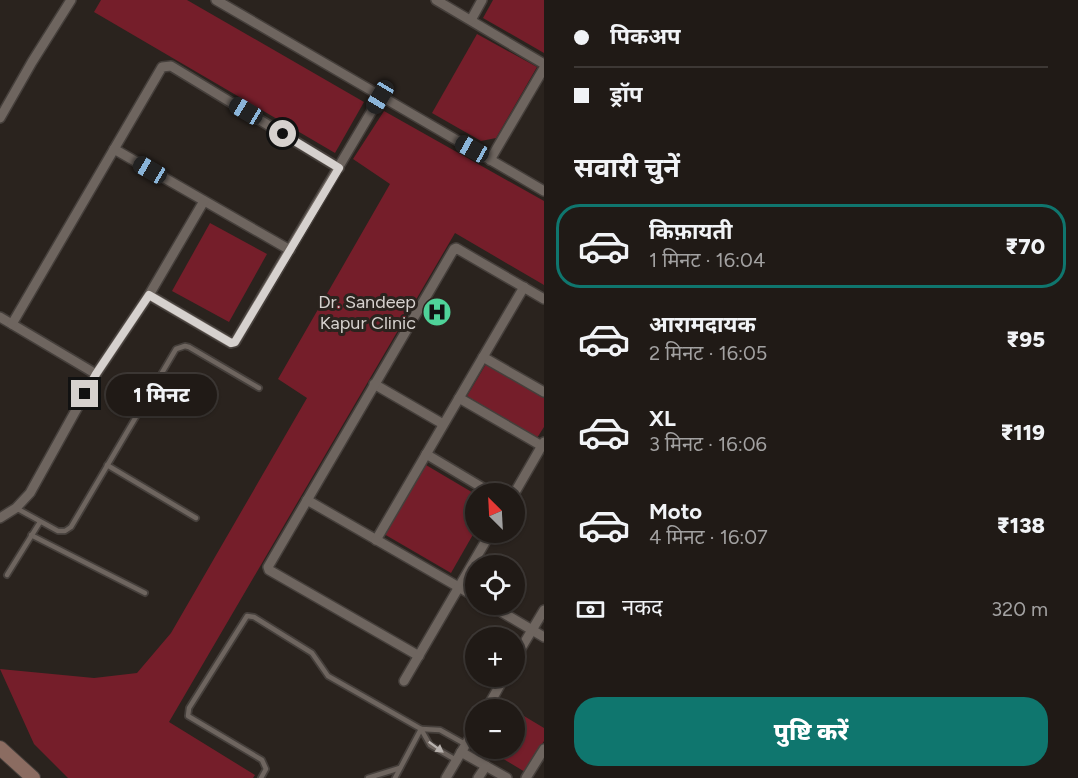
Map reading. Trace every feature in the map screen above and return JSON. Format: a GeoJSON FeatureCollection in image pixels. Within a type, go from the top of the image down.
{"type":"FeatureCollection","features":[{"type":"Feature","properties":{"kind":"street"},"geometry":{"type":"LineString","coordinates":[[0,118],[71,0]]}},
{"type":"Feature","properties":{"kind":"street"},"geometry":{"type":"LineString","coordinates":[[436,0],[544,66],[490,160]]}},
{"type":"Feature","properties":{"kind":"street"},"geometry":{"type":"LineString","coordinates":[[471,20],[483,0]]}},
{"type":"Feature","properties":{"kind":"street"},"geometry":{"type":"LineString","coordinates":[[221,2],[544,191]]}},
{"type":"Feature","properties":{"kind":"street"},"geometry":{"type":"LineString","coordinates":[[12,324],[162,67],[171,66],[339,168]]}},
{"type":"Feature","properties":{"kind":"street"},"geometry":{"type":"LineString","coordinates":[[149,295],[234,343],[380,97]]}},
{"type":"Feature","properties":{"kind":"street"},"geometry":{"type":"LineString","coordinates":[[114,149],[290,250]]}},
{"type":"Feature","properties":{"kind":"street"},"geometry":{"type":"LineString","coordinates":[[0,518],[16,508],[30,493],[96,374],[149,295],[204,201]]}},
{"type":"Feature","properties":{"kind":"street"},"geometry":{"type":"LineString","coordinates":[[419,657],[268,569],[455,248],[544,299]]}},
{"type":"Feature","properties":{"kind":"street"},"geometry":{"type":"LineString","coordinates":[[376,540],[524,287]]}},
{"type":"Feature","properties":{"kind":"street"},"geometry":{"type":"LineString","coordinates":[[0,317],[96,374]]}},
{"type":"Feature","properties":{"kind":"street"},"geometry":{"type":"LineString","coordinates":[[483,357],[544,392]]}},
{"type":"Feature","properties":{"kind":"street"},"geometry":{"type":"LineString","coordinates":[[374,384],[443,424]]}},
{"type":"Feature","properties":{"kind":"street"},"geometry":{"type":"LineString","coordinates":[[459,398],[543,444],[520,483]]}},
{"type":"Feature","properties":{"kind":"street"},"geometry":{"type":"LineString","coordinates":[[426,454],[475,483]]}},
{"type":"Feature","properties":{"kind":"street"},"geometry":{"type":"LineString","coordinates":[[307,500],[465,591]]}},
{"type":"Feature","properties":{"kind":"street"},"geometry":{"type":"LineString","coordinates":[[404,681],[485,543]]}},
{"type":"Feature","properties":{"kind":"street"},"geometry":{"type":"LineString","coordinates":[[525,642],[544,610]]}},
{"type":"Feature","properties":{"kind":"street"},"geometry":{"type":"LineString","coordinates":[[507,615],[544,637]]}},
{"type":"Feature","properties":{"kind":"street"},"geometry":{"type":"LineString","coordinates":[[446,778],[465,745]]}},
{"type":"Feature","properties":{"kind":"street"},"geometry":{"type":"LineString","coordinates":[[0,748],[33,778]]}},
{"type":"Feature","properties":{"kind":"street"},"geometry":{"type":"LineString","coordinates":[[526,778],[544,749]]}},
{"type":"Feature","properties":{"kind":"street"},"geometry":{"type":"LineString","coordinates":[[461,752],[507,778]]}},
{"type":"Feature","properties":{"kind":"street"},"geometry":{"type":"LineString","coordinates":[[478,778],[486,766]]}},
{"type":"Feature","properties":{"kind":"lane"},"geometry":{"type":"LineString","coordinates":[[16,508],[61,532],[71,527],[176,349],[189,347],[259,388]]}},
{"type":"Feature","properties":{"kind":"lane"},"geometry":{"type":"LineString","coordinates":[[107,465],[196,518]]}},
{"type":"Feature","properties":{"kind":"lane"},"geometry":{"type":"LineString","coordinates":[[7,575],[40,522]]}},
{"type":"Feature","properties":{"kind":"lane"},"geometry":{"type":"LineString","coordinates":[[32,535],[145,593]]}},
{"type":"Feature","properties":{"kind":"lane"},"geometry":{"type":"LineString","coordinates":[[261,778],[266,769],[262,760],[191,719],[188,712],[247,616],[254,617],[312,652],[328,676],[421,729],[440,730],[461,752]]}},
{"type":"Feature","properties":{"kind":"lane"},"geometry":{"type":"LineString","coordinates":[[421,729],[430,746],[461,752]]}},
{"type":"Feature","properties":{"kind":"lane"},"geometry":{"type":"LineString","coordinates":[[394,778],[421,729]]}},
{"type":"Feature","properties":{"kind":"lane"},"geometry":{"type":"LineString","coordinates":[[368,778],[400,768]]}},
{"type":"Feature","properties":{"kind":"shaded area"},"geometry":{"type":"Polygon","coordinates":[[[101,0],[187,0],[364,102],[335,153],[94,12],[101,0]]]}},
{"type":"Feature","properties":{"kind":"shaded area"},"geometry":{"type":"Polygon","coordinates":[[[493,0],[544,0],[544,53],[483,18],[493,0]]]}},
{"type":"Feature","properties":{"kind":"shaded area"},"geometry":{"type":"Polygon","coordinates":[[[477,34],[537,67],[496,138],[481,141],[432,113],[477,34]]]}},
{"type":"Feature","properties":{"kind":"shaded area"},"geometry":{"type":"Polygon","coordinates":[[[384,111],[544,201],[544,285],[455,233],[169,722],[255,775],[253,778],[68,778],[34,744],[0,669],[94,678],[137,673],[171,633],[307,398],[278,379],[390,184],[353,159],[384,111]]]}},
{"type":"Feature","properties":{"kind":"shaded area"},"geometry":{"type":"Polygon","coordinates":[[[210,223],[267,254],[229,322],[172,291],[210,223]]]}},
{"type":"Feature","properties":{"kind":"shaded area"},"geometry":{"type":"Polygon","coordinates":[[[486,364],[544,398],[544,427],[537,438],[467,396],[486,364]]]}},
{"type":"Feature","properties":{"kind":"shaded area"},"geometry":{"type":"Polygon","coordinates":[[[426,465],[465,488],[465,543],[468,543],[451,573],[384,534],[426,465]]]}},
{"type":"Feature","properties":{"kind":"shaded area"},"geometry":{"type":"Polygon","coordinates":[[[525,717],[544,728],[544,741],[525,772],[504,759],[525,759],[525,717]]]}},
{"type":"Feature","properties":{"kind":"place","name":"Dr. Sandeep Kapur Clinic"},"geometry":{"type":"Point","coordinates":[437,312]}},
{"type":"Feature","properties":{"kind":"route"},"geometry":{"type":"LineString","coordinates":[[85,394],[149,295],[231,343],[235,342],[339,168],[283,134]]}}]}
